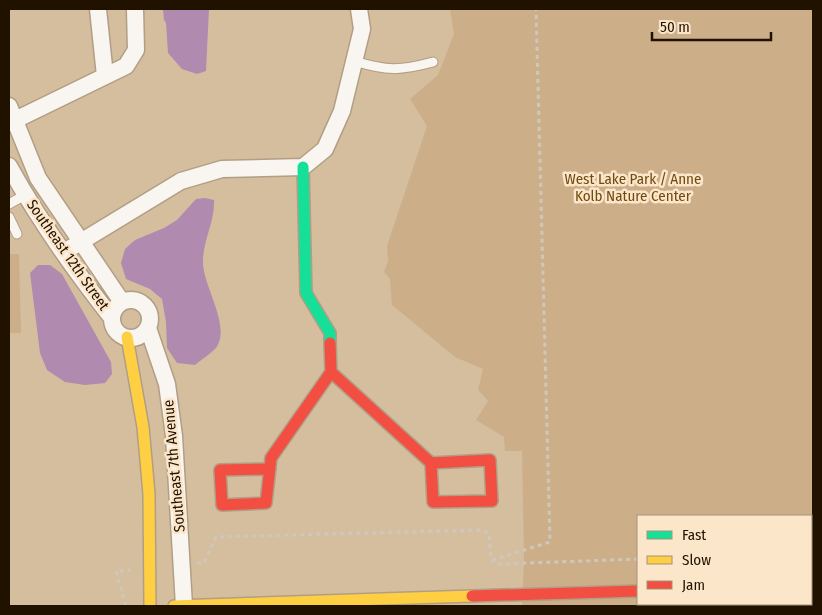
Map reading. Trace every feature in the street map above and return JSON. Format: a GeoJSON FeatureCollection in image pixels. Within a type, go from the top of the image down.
{"type":"FeatureCollection","features":[{"type":"Feature","properties":{"kind":"street"},"geometry":{"type":"LineString","coordinates":[[98,9],[105,76]]}},
{"type":"Feature","properties":{"kind":"street"},"geometry":{"type":"LineString","coordinates":[[122,302],[43,184],[10,117],[126,66],[136,50],[135,9]]}},
{"type":"Feature","properties":{"kind":"street"},"geometry":{"type":"LineString","coordinates":[[64,252],[181,181],[222,169],[303,167],[325,149],[342,111],[362,29],[359,9]]}},
{"type":"Feature","properties":{"kind":"street","name":"Southeast 12th Street"},"geometry":{"type":"LineString","coordinates":[[9,166],[25,194],[84,282],[112,318]]}},
{"type":"Feature","properties":{"kind":"street"},"geometry":{"type":"LineString","coordinates":[[270,469],[220,470],[222,505],[266,503],[272,458],[332,372],[330,333],[306,293],[303,167]]}},
{"type":"Feature","properties":{"kind":"street"},"geometry":{"type":"LineString","coordinates":[[25,194],[43,184]]}},
{"type":"Feature","properties":{"kind":"street"},"geometry":{"type":"LineString","coordinates":[[135,300],[146,306],[150,317],[148,328],[139,336],[127,337],[116,330],[112,318],[117,306],[122,302],[135,300]]}},
{"type":"Feature","properties":{"kind":"street","name":"Southeast 7th Avenue"},"geometry":{"type":"LineString","coordinates":[[148,328],[167,384],[174,436],[184,606]]}},
{"type":"Feature","properties":{"kind":"street","name":"Southeast 7th Avenue"},"geometry":{"type":"LineString","coordinates":[[127,337],[143,427],[149,494],[148,568],[150,606]]}},
{"type":"Feature","properties":{"kind":"street"},"geometry":{"type":"LineString","coordinates":[[332,372],[431,463],[433,502],[492,501],[490,460],[431,463]]}},
{"type":"Feature","properties":{"kind":"street"},"geometry":{"type":"LineString","coordinates":[[174,606],[637,590]]}},
{"type":"Feature","properties":{"kind":"lane"},"geometry":{"type":"LineString","coordinates":[[354,61],[377,68],[394,70],[433,62]]}},
{"type":"Feature","properties":{"kind":"lane"},"geometry":{"type":"LineString","coordinates":[[9,204],[25,194]]}},
{"type":"Feature","properties":{"kind":"lane"},"geometry":{"type":"LineString","coordinates":[[9,217],[17,234]]}},
{"type":"Feature","properties":{"kind":"path"},"geometry":{"type":"LineString","coordinates":[[491,560],[550,542],[536,9]]}},
{"type":"Feature","properties":{"kind":"path"},"geometry":{"type":"LineString","coordinates":[[182,565],[204,563],[216,537],[482,530],[489,534],[491,560]]}},
{"type":"Feature","properties":{"kind":"path"},"geometry":{"type":"LineString","coordinates":[[491,560],[500,564],[637,559]]}},
{"type":"Feature","properties":{"kind":"path"},"geometry":{"type":"LineString","coordinates":[[126,606],[116,571],[148,568]]}},
{"type":"Feature","properties":{"kind":"green space","name":"West Lake Park / Anne Kolb Nature Center"},"geometry":{"type":"Polygon","coordinates":[[[450,9],[813,9],[813,606],[522,606],[524,561],[522,451],[505,451],[504,437],[476,420],[488,401],[478,390],[483,369],[455,357],[392,305],[390,279],[384,272],[388,261],[387,246],[427,126],[410,99],[438,75],[454,34],[450,9]]]}},
{"type":"Feature","properties":{"kind":"green space"},"geometry":{"type":"Polygon","coordinates":[[[9,254],[19,254],[21,333],[9,333],[9,254]]]}},
{"type":"Feature","properties":{"kind":"shaded area"},"geometry":{"type":"Polygon","coordinates":[[[163,9],[209,9],[206,71],[197,74],[182,69],[168,53],[163,9]]]}},
{"type":"Feature","properties":{"kind":"shaded area"},"geometry":{"type":"Polygon","coordinates":[[[196,199],[214,200],[213,216],[203,261],[207,282],[219,317],[220,339],[216,348],[195,365],[177,363],[167,348],[166,322],[162,299],[150,289],[126,279],[121,263],[125,249],[135,240],[164,228],[177,220],[196,199]]]}},
{"type":"Feature","properties":{"kind":"shaded area"},"geometry":{"type":"Polygon","coordinates":[[[38,265],[50,265],[62,274],[111,362],[112,374],[105,383],[85,385],[65,382],[47,370],[40,353],[30,273],[38,265]]]}},
{"type":"Feature","properties":{"kind":"traffic: fast"},"geometry":{"type":"LineString","coordinates":[[303,167],[306,293],[330,333],[330,343]]}},
{"type":"Feature","properties":{"kind":"traffic: slow"},"geometry":{"type":"LineString","coordinates":[[127,337],[143,427],[149,494],[150,606]]}},
{"type":"Feature","properties":{"kind":"traffic: slow"},"geometry":{"type":"LineString","coordinates":[[174,606],[472,596]]}},
{"type":"Feature","properties":{"kind":"traffic: jam"},"geometry":{"type":"LineString","coordinates":[[270,469],[220,470],[222,505],[266,503],[271,458],[331,372],[330,343]]}},
{"type":"Feature","properties":{"kind":"traffic: jam"},"geometry":{"type":"LineString","coordinates":[[331,372],[431,463],[490,460],[492,501],[433,502],[431,463]]}},
{"type":"Feature","properties":{"kind":"traffic: jam"},"geometry":{"type":"LineString","coordinates":[[472,596],[637,591]]}}]}
